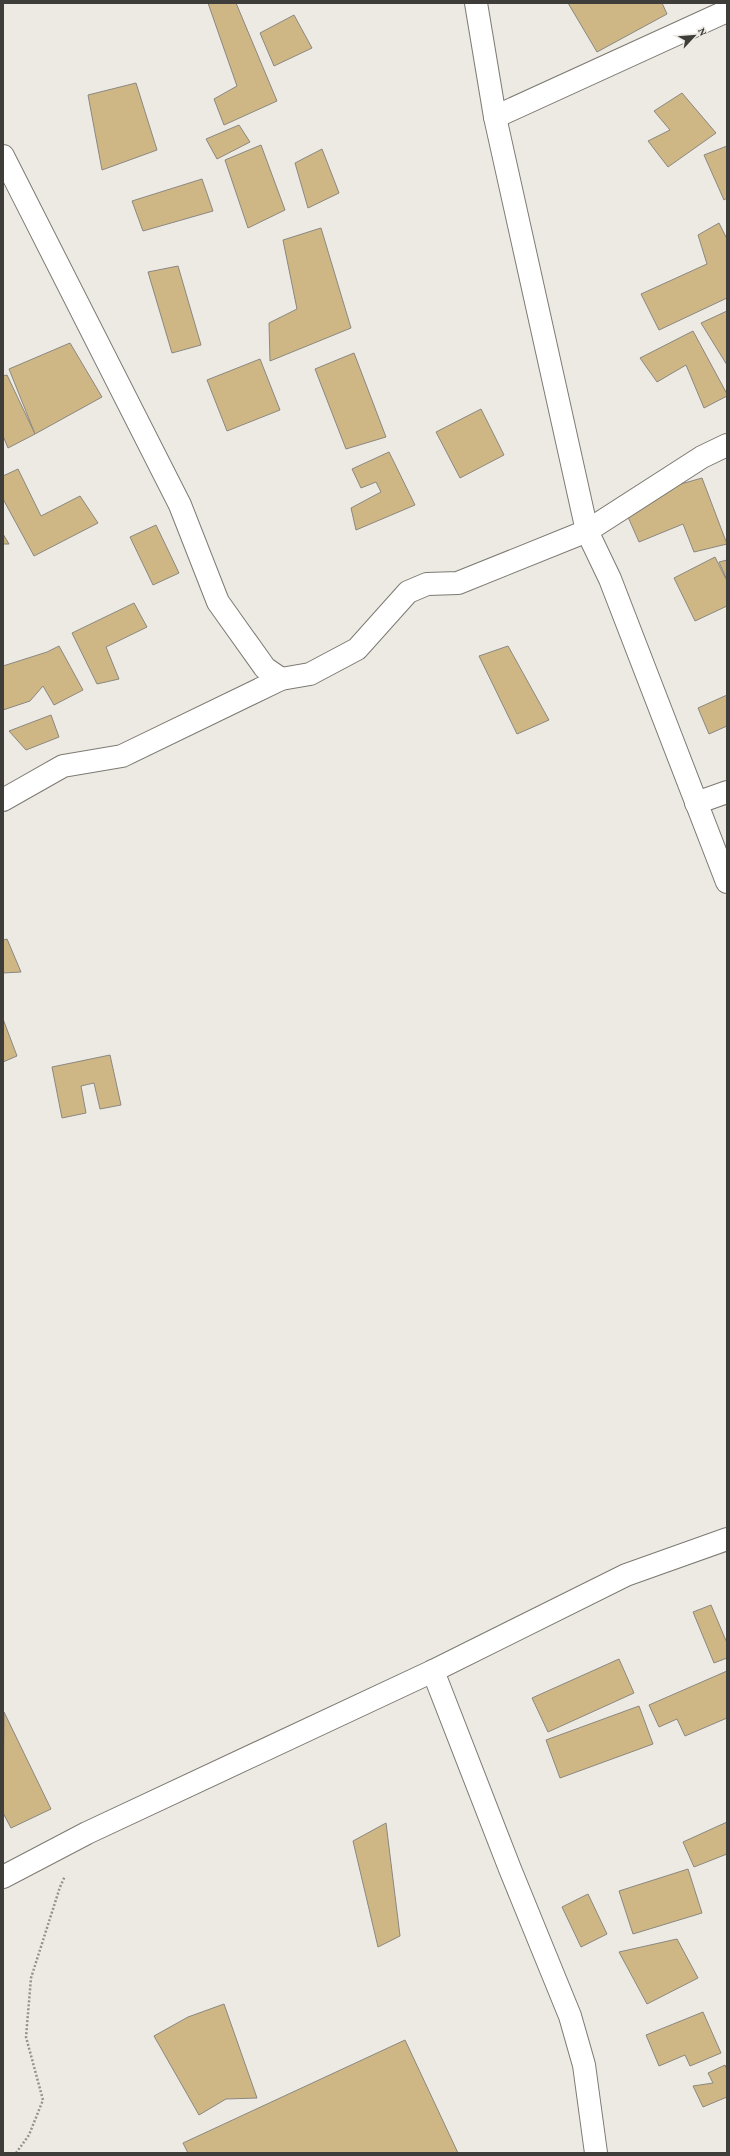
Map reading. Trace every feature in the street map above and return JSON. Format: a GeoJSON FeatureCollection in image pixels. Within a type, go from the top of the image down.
{"type":"FeatureCollection","features":[{"type":"Feature","properties":{"kind":"street"},"geometry":{"type":"LineString","coordinates":[[476,3],[495,117],[588,531],[610,579],[727,882]]}},
{"type":"Feature","properties":{"kind":"street"},"geometry":{"type":"LineString","coordinates":[[495,117],[727,11]]}},
{"type":"Feature","properties":{"kind":"street"},"geometry":{"type":"LineString","coordinates":[[3,156],[180,505],[218,602],[265,668],[281,679]]}},
{"type":"Feature","properties":{"kind":"street"},"geometry":{"type":"LineString","coordinates":[[3,800],[63,766],[122,756],[281,679],[310,674],[357,649],[408,592],[427,584],[458,583],[588,531],[702,457],[727,445]]}},
{"type":"Feature","properties":{"kind":"street"},"geometry":{"type":"LineString","coordinates":[[696,803],[727,792]]}},
{"type":"Feature","properties":{"kind":"street"},"geometry":{"type":"LineString","coordinates":[[3,1877],[87,1833],[433,1670],[626,1576],[727,1539]]}},
{"type":"Feature","properties":{"kind":"street"},"geometry":{"type":"LineString","coordinates":[[433,1670],[510,1869],[570,2016],[584,2065],[596,2153]]}},
{"type":"Feature","properties":{"kind":"path"},"geometry":{"type":"LineString","coordinates":[[16,2153],[29,2135],[43,2100],[26,2037],[31,1978],[60,1886],[67,1873]]}},
{"type":"Feature","properties":{"kind":"building"},"geometry":{"type":"Polygon","coordinates":[[[208,3],[236,3],[277,101],[224,125],[214,99],[237,86],[208,3]]]}},
{"type":"Feature","properties":{"kind":"building"},"geometry":{"type":"Polygon","coordinates":[[[568,3],[662,3],[667,14],[597,52],[568,3]]]}},
{"type":"Feature","properties":{"kind":"building"},"geometry":{"type":"Polygon","coordinates":[[[294,15],[312,48],[274,66],[260,33],[294,15]]]}},
{"type":"Feature","properties":{"kind":"building"},"geometry":{"type":"Polygon","coordinates":[[[136,83],[157,150],[102,170],[88,95],[136,83]]]}},
{"type":"Feature","properties":{"kind":"building"},"geometry":{"type":"Polygon","coordinates":[[[682,93],[716,133],[668,167],[648,141],[670,130],[654,111],[682,93]]]}},
{"type":"Feature","properties":{"kind":"building"},"geometry":{"type":"Polygon","coordinates":[[[239,125],[250,142],[217,159],[206,139],[239,125]]]}},
{"type":"Feature","properties":{"kind":"building"},"geometry":{"type":"Polygon","coordinates":[[[261,145],[285,210],[248,228],[225,160],[261,145]]]}},
{"type":"Feature","properties":{"kind":"building"},"geometry":{"type":"Polygon","coordinates":[[[727,146],[727,198],[724,200],[704,155],[727,146]]]}},
{"type":"Feature","properties":{"kind":"building"},"geometry":{"type":"Polygon","coordinates":[[[322,149],[339,193],[308,208],[295,163],[322,149]]]}},
{"type":"Feature","properties":{"kind":"building"},"geometry":{"type":"Polygon","coordinates":[[[202,179],[213,211],[143,231],[132,201],[202,179]]]}},
{"type":"Feature","properties":{"kind":"building"},"geometry":{"type":"Polygon","coordinates":[[[719,223],[727,239],[727,298],[659,330],[641,294],[707,264],[698,235],[719,223]]]}},
{"type":"Feature","properties":{"kind":"building"},"geometry":{"type":"Polygon","coordinates":[[[321,228],[351,328],[270,361],[269,323],[297,309],[283,240],[321,228]]]}},
{"type":"Feature","properties":{"kind":"building"},"geometry":{"type":"Polygon","coordinates":[[[178,266],[201,345],[172,353],[148,272],[178,266]]]}},
{"type":"Feature","properties":{"kind":"building"},"geometry":{"type":"Polygon","coordinates":[[[727,311],[727,365],[701,323],[727,311]]]}},
{"type":"Feature","properties":{"kind":"building"},"geometry":{"type":"Polygon","coordinates":[[[693,331],[727,394],[727,396],[704,408],[686,365],[657,382],[640,358],[693,331]]]}},
{"type":"Feature","properties":{"kind":"building"},"geometry":{"type":"Polygon","coordinates":[[[70,343],[102,397],[35,434],[9,369],[70,343]]]}},
{"type":"Feature","properties":{"kind":"building"},"geometry":{"type":"Polygon","coordinates":[[[354,353],[386,437],[346,449],[315,369],[354,353]]]}},
{"type":"Feature","properties":{"kind":"building"},"geometry":{"type":"Polygon","coordinates":[[[260,359],[280,410],[227,431],[207,380],[260,359]]]}},
{"type":"Feature","properties":{"kind":"building"},"geometry":{"type":"Polygon","coordinates":[[[7,375],[35,434],[8,448],[3,436],[3,376],[7,375]]]}},
{"type":"Feature","properties":{"kind":"building"},"geometry":{"type":"Polygon","coordinates":[[[481,409],[504,455],[460,478],[436,432],[481,409]]]}},
{"type":"Feature","properties":{"kind":"building"},"geometry":{"type":"Polygon","coordinates":[[[389,452],[415,505],[356,530],[351,508],[381,492],[376,482],[361,488],[352,469],[389,452]]]}},
{"type":"Feature","properties":{"kind":"building"},"geometry":{"type":"Polygon","coordinates":[[[18,469],[41,516],[80,496],[98,523],[34,556],[3,499],[3,476],[18,469]]]}},
{"type":"Feature","properties":{"kind":"building"},"geometry":{"type":"Polygon","coordinates":[[[702,478],[727,544],[694,552],[683,524],[639,542],[621,501],[702,478]]]}},
{"type":"Feature","properties":{"kind":"building"},"geometry":{"type":"Polygon","coordinates":[[[156,525],[179,573],[153,585],[130,537],[156,525]]]}},
{"type":"Feature","properties":{"kind":"building"},"geometry":{"type":"Polygon","coordinates":[[[3,534],[9,544],[3,544],[3,534]]]}},
{"type":"Feature","properties":{"kind":"building"},"geometry":{"type":"Polygon","coordinates":[[[715,557],[727,581],[727,606],[695,621],[674,578],[715,557]]]}},
{"type":"Feature","properties":{"kind":"building"},"geometry":{"type":"Polygon","coordinates":[[[727,560],[727,580],[719,562],[727,560]]]}},
{"type":"Feature","properties":{"kind":"building"},"geometry":{"type":"Polygon","coordinates":[[[134,603],[147,627],[106,647],[119,679],[97,684],[72,633],[134,603]]]}},
{"type":"Feature","properties":{"kind":"building"},"geometry":{"type":"Polygon","coordinates":[[[59,646],[83,690],[54,705],[43,686],[30,701],[3,710],[3,666],[47,652],[59,646]]]}},
{"type":"Feature","properties":{"kind":"building"},"geometry":{"type":"Polygon","coordinates":[[[508,646],[549,720],[517,734],[479,656],[508,646]]]}},
{"type":"Feature","properties":{"kind":"building"},"geometry":{"type":"Polygon","coordinates":[[[727,695],[727,726],[709,734],[698,708],[727,695]]]}},
{"type":"Feature","properties":{"kind":"building"},"geometry":{"type":"Polygon","coordinates":[[[51,715],[59,737],[26,750],[9,731],[51,715]]]}},
{"type":"Feature","properties":{"kind":"building"},"geometry":{"type":"Polygon","coordinates":[[[7,939],[21,972],[3,973],[3,940],[7,939]]]}},
{"type":"Feature","properties":{"kind":"building"},"geometry":{"type":"Polygon","coordinates":[[[3,1019],[17,1056],[3,1062],[3,1019]]]}},
{"type":"Feature","properties":{"kind":"building"},"geometry":{"type":"Polygon","coordinates":[[[110,1055],[121,1105],[100,1109],[94,1083],[81,1086],[86,1113],[62,1118],[52,1067],[110,1055]]]}},
{"type":"Feature","properties":{"kind":"building"},"geometry":{"type":"Polygon","coordinates":[[[711,1605],[727,1643],[727,1658],[714,1663],[693,1612],[711,1605]]]}},
{"type":"Feature","properties":{"kind":"building"},"geometry":{"type":"Polygon","coordinates":[[[619,1659],[634,1693],[548,1732],[532,1698],[619,1659]]]}},
{"type":"Feature","properties":{"kind":"building"},"geometry":{"type":"Polygon","coordinates":[[[727,1671],[727,1718],[685,1736],[677,1719],[659,1727],[649,1705],[727,1671]]]}},
{"type":"Feature","properties":{"kind":"building"},"geometry":{"type":"Polygon","coordinates":[[[639,1706],[653,1744],[560,1778],[546,1740],[639,1706]]]}},
{"type":"Feature","properties":{"kind":"building"},"geometry":{"type":"Polygon","coordinates":[[[4,1712],[51,1809],[11,1828],[3,1813],[4,1712]]]}},
{"type":"Feature","properties":{"kind":"building"},"geometry":{"type":"Polygon","coordinates":[[[727,1822],[727,1854],[694,1867],[683,1842],[727,1822]]]}},
{"type":"Feature","properties":{"kind":"building"},"geometry":{"type":"Polygon","coordinates":[[[386,1823],[400,1936],[378,1947],[353,1841],[386,1823]]]}},
{"type":"Feature","properties":{"kind":"building"},"geometry":{"type":"Polygon","coordinates":[[[688,1869],[702,1913],[633,1934],[619,1891],[688,1869]]]}},
{"type":"Feature","properties":{"kind":"building"},"geometry":{"type":"Polygon","coordinates":[[[588,1894],[607,1934],[581,1947],[562,1907],[588,1894]]]}},
{"type":"Feature","properties":{"kind":"building"},"geometry":{"type":"Polygon","coordinates":[[[677,1939],[698,1978],[647,2004],[619,1952],[677,1939]]]}},
{"type":"Feature","properties":{"kind":"building"},"geometry":{"type":"Polygon","coordinates":[[[224,2004],[257,2098],[226,2099],[199,2115],[154,2036],[188,2017],[224,2004]]]}},
{"type":"Feature","properties":{"kind":"building"},"geometry":{"type":"Polygon","coordinates":[[[703,2012],[721,2053],[690,2066],[685,2055],[659,2066],[646,2035],[703,2012]]]}},
{"type":"Feature","properties":{"kind":"building"},"geometry":{"type":"Polygon","coordinates":[[[405,2040],[458,2153],[188,2153],[183,2143],[405,2040]]]}},
{"type":"Feature","properties":{"kind":"building"},"geometry":{"type":"Polygon","coordinates":[[[725,2065],[727,2070],[727,2097],[703,2107],[693,2086],[713,2083],[708,2073],[725,2065]]]}}]}
